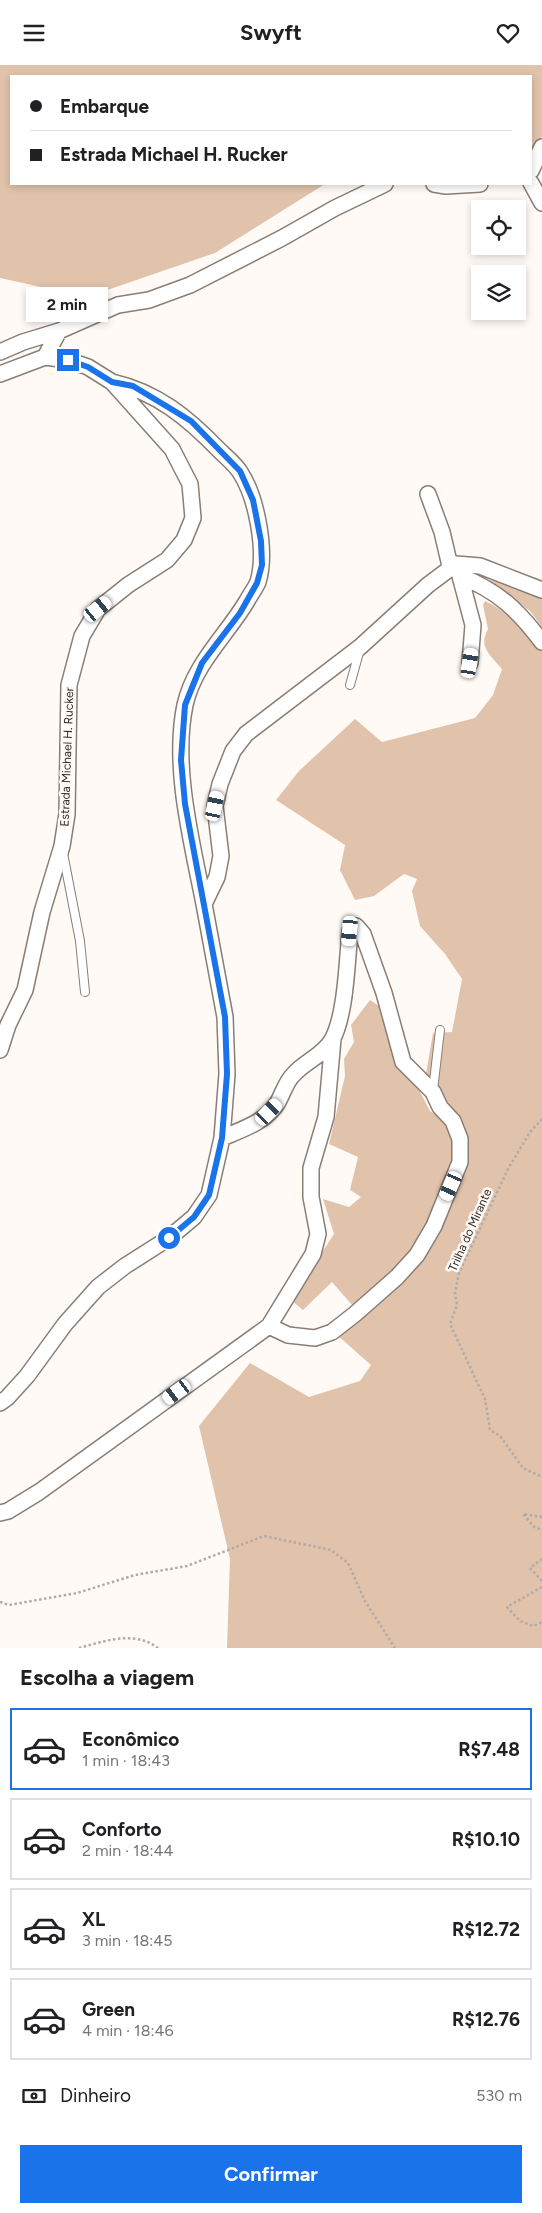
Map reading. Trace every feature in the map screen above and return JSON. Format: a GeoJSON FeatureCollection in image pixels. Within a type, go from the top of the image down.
{"type":"FeatureCollection","features":[{"type":"Feature","properties":{"kind":"street"},"geometry":{"type":"LineString","coordinates":[[532,169],[542,147]]}},
{"type":"Feature","properties":{"kind":"street"},"geometry":{"type":"LineString","coordinates":[[0,352],[23,342],[59,331],[118,305],[149,299],[190,285],[282,238],[335,208],[384,185]]}},
{"type":"Feature","properties":{"kind":"street"},"geometry":{"type":"LineString","coordinates":[[440,185],[463,185]]}},
{"type":"Feature","properties":{"kind":"street"},"geometry":{"type":"LineString","coordinates":[[532,185],[542,203]]}},
{"type":"Feature","properties":{"kind":"street"},"geometry":{"type":"LineString","coordinates":[[45,357],[59,331]]}},
{"type":"Feature","properties":{"kind":"street","name":"Estrada Michael H. Rucker"},"geometry":{"type":"LineString","coordinates":[[0,374],[45,357],[68,360],[88,367],[112,382],[172,449],[190,484],[193,517],[184,540],[167,560],[128,585],[98,609],[82,636],[69,685],[66,815],[62,846],[42,912],[25,990],[8,1025],[0,1050]]}},
{"type":"Feature","properties":{"kind":"street"},"geometry":{"type":"LineString","coordinates":[[0,1403],[27,1376],[64,1324],[98,1287],[125,1266],[169,1238],[194,1217],[209,1195],[222,1138],[227,1074],[225,1017],[185,804],[181,760],[185,705],[202,663],[240,613],[257,583],[262,565],[261,541],[253,500],[240,471],[191,421],[133,386],[112,382]]}},
{"type":"Feature","properties":{"kind":"street"},"geometry":{"type":"LineString","coordinates":[[428,494],[473,625],[470,663]]}},
{"type":"Feature","properties":{"kind":"street"},"geometry":{"type":"LineString","coordinates":[[204,904],[218,877],[221,856],[215,806],[220,784],[233,751],[246,734],[360,647],[455,569],[480,566],[542,591]]}},
{"type":"Feature","properties":{"kind":"street"},"geometry":{"type":"LineString","coordinates":[[455,569],[507,602],[524,618],[542,642]]}},
{"type":"Feature","properties":{"kind":"street"},"geometry":{"type":"LineString","coordinates":[[0,1513],[8,1511],[39,1492],[269,1326],[313,1254],[318,1234],[312,1197],[312,1168],[326,1117],[332,1039],[343,1003],[350,931],[356,926],[363,934],[384,993],[403,1063],[433,1093],[440,1107],[453,1121],[460,1139],[460,1162],[434,1226],[417,1255],[398,1277],[332,1332],[315,1338],[288,1335],[269,1326]]}},
{"type":"Feature","properties":{"kind":"street"},"geometry":{"type":"LineString","coordinates":[[222,1138],[261,1121],[278,1103],[292,1076],[307,1061],[321,1054],[332,1039]]}},
{"type":"Feature","properties":{"kind":"lane"},"geometry":{"type":"LineString","coordinates":[[350,685],[360,647]]}},
{"type":"Feature","properties":{"kind":"lane"},"geometry":{"type":"LineString","coordinates":[[62,846],[80,941],[85,992]]}},
{"type":"Feature","properties":{"kind":"lane"},"geometry":{"type":"LineString","coordinates":[[433,1093],[440,1030]]}},
{"type":"Feature","properties":{"kind":"path","name":"Trilha do Mirante"},"geometry":{"type":"LineString","coordinates":[[542,1119],[530,1132],[508,1169],[459,1273],[454,1293],[457,1305],[450,1324],[484,1399],[490,1430],[500,1436],[523,1468],[542,1477]]}},
{"type":"Feature","properties":{"kind":"path"},"geometry":{"type":"LineString","coordinates":[[542,1517],[524,1514],[534,1527],[542,1530]]}},
{"type":"Feature","properties":{"kind":"path"},"geometry":{"type":"LineString","coordinates":[[0,1602],[9,1605],[77,1593],[135,1575],[187,1566],[264,1536],[331,1550],[348,1563],[365,1601],[395,1648]]}},
{"type":"Feature","properties":{"kind":"path"},"geometry":{"type":"LineString","coordinates":[[542,1559],[530,1568],[542,1581]]}},
{"type":"Feature","properties":{"kind":"path"},"geometry":{"type":"LineString","coordinates":[[542,1587],[507,1607],[520,1621],[532,1626],[542,1622]]}},
{"type":"Feature","properties":{"kind":"path"},"geometry":{"type":"LineString","coordinates":[[79,1648],[120,1637],[152,1643],[158,1648]]}},
{"type":"Feature","properties":{"kind":"shaded area"},"geometry":{"type":"Polygon","coordinates":[[[0,65],[542,65],[542,136],[532,159],[532,75],[10,75],[10,185],[323,185],[215,253],[87,297],[0,278],[0,65]]]}},
{"type":"Feature","properties":{"kind":"shaded area"},"geometry":{"type":"Polygon","coordinates":[[[489,580],[542,594],[542,627],[530,611],[489,580]]]}},
{"type":"Feature","properties":{"kind":"shaded area"},"geometry":{"type":"Polygon","coordinates":[[[485,601],[517,622],[531,635],[542,650],[542,1648],[227,1648],[230,1559],[199,1426],[250,1363],[309,1397],[360,1381],[371,1365],[336,1334],[423,1260],[439,1235],[466,1147],[461,1117],[440,1105],[426,1074],[433,1033],[452,1032],[462,979],[445,954],[420,926],[412,891],[417,879],[404,874],[374,896],[355,900],[340,870],[345,845],[276,800],[299,771],[355,719],[382,742],[475,718],[493,695],[502,669],[485,646],[485,635],[488,629],[483,605],[485,601]]]}},
{"type":"Feature","properties":{"kind":"shaded area"},"geometry":{"type":"Polygon","coordinates":[[[370,1000],[379,1006],[392,1038],[430,1111],[454,1126],[455,1143],[452,1169],[438,1191],[428,1230],[405,1260],[384,1281],[352,1305],[332,1282],[303,1310],[291,1300],[334,1234],[323,1199],[349,1207],[361,1197],[350,1190],[358,1157],[329,1144],[345,1076],[344,1059],[354,1042],[351,1025],[370,1000]]]}},
{"type":"Feature","properties":{"kind":"route"},"geometry":{"type":"LineString","coordinates":[[68,360],[88,367],[112,382],[133,386],[191,421],[240,471],[253,500],[261,541],[262,565],[257,583],[240,613],[202,663],[185,705],[181,760],[185,804],[225,1017],[227,1074],[222,1138],[209,1195],[194,1217],[169,1238]]}}]}
